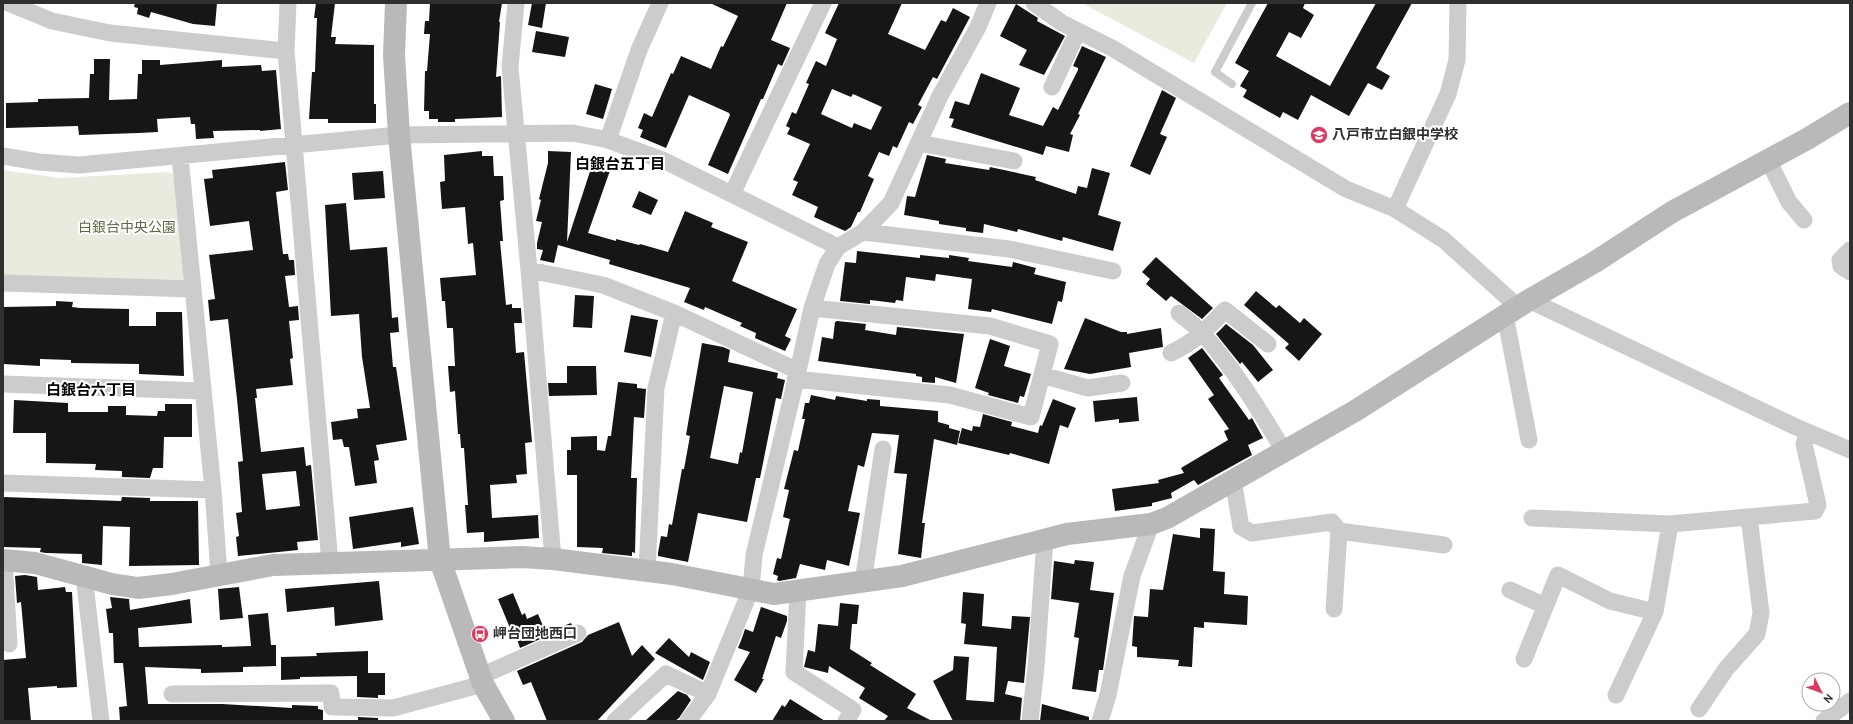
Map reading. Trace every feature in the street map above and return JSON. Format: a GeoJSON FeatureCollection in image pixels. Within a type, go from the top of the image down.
{"type":"FeatureCollection","features":[{"type":"Feature","properties":{"kind":"street"},"geometry":{"type":"LineString","coordinates":[[8,3],[52,21],[110,33],[286,51]]}},
{"type":"Feature","properties":{"kind":"street"},"geometry":{"type":"LineString","coordinates":[[288,3],[286,51],[330,562]]}},
{"type":"Feature","properties":{"kind":"street"},"geometry":{"type":"LineString","coordinates":[[396,3],[394,56],[399,135],[440,560],[482,680],[504,721]]}},
{"type":"Feature","properties":{"kind":"street"},"geometry":{"type":"LineString","coordinates":[[516,3],[510,67],[529,270],[553,559]]}},
{"type":"Feature","properties":{"kind":"street"},"geometry":{"type":"LineString","coordinates":[[608,140],[639,50],[660,3]]}},
{"type":"Feature","properties":{"kind":"street"},"geometry":{"type":"LineString","coordinates":[[732,194],[823,3]]}},
{"type":"Feature","properties":{"kind":"street"},"geometry":{"type":"LineString","coordinates":[[688,721],[708,694],[751,589],[754,555],[812,308],[827,264],[838,247],[863,232],[891,203],[940,96],[978,27],[988,3]]}},
{"type":"Feature","properties":{"kind":"street"},"geometry":{"type":"LineString","coordinates":[[1034,3],[1062,23],[1112,48],[1346,189],[1395,209],[1444,240],[1517,307],[1850,450]]}},
{"type":"Feature","properties":{"kind":"street"},"geometry":{"type":"LineString","coordinates":[[1395,209],[1448,94],[1457,60],[1458,3]]}},
{"type":"Feature","properties":{"kind":"street"},"geometry":{"type":"LineString","coordinates":[[1052,86],[1078,31]]}},
{"type":"Feature","properties":{"kind":"street"},"geometry":{"type":"LineString","coordinates":[[9,644],[4,560],[35,563],[112,584],[138,588],[172,584],[273,565],[522,557],[553,559],[646,570],[774,594],[902,576],[1067,534],[1151,524],[1167,518],[1355,411],[1517,307],[1595,262],[1672,212],[1807,139],[1850,113]]}},
{"type":"Feature","properties":{"kind":"street"},"geometry":{"type":"LineString","coordinates":[[3,156],[39,162],[79,165],[180,157],[295,144],[399,135],[516,132],[574,133],[608,140],[665,161],[838,247]]}},
{"type":"Feature","properties":{"kind":"street"},"geometry":{"type":"LineString","coordinates":[[919,143],[1014,161]]}},
{"type":"Feature","properties":{"kind":"street"},"geometry":{"type":"LineString","coordinates":[[180,157],[203,390],[219,574]]}},
{"type":"Feature","properties":{"kind":"street"},"geometry":{"type":"LineString","coordinates":[[1768,160],[1789,202],[1804,220]]}},
{"type":"Feature","properties":{"kind":"street"},"geometry":{"type":"LineString","coordinates":[[863,232],[1009,249],[1113,271]]}},
{"type":"Feature","properties":{"kind":"street"},"geometry":{"type":"LineString","coordinates":[[1850,250],[1840,260],[1841,266],[1850,272]]}},
{"type":"Feature","properties":{"kind":"street"},"geometry":{"type":"LineString","coordinates":[[529,270],[603,285],[674,313],[797,375],[950,395],[1031,417],[1050,344],[990,326],[812,308]]}},
{"type":"Feature","properties":{"kind":"street"},"geometry":{"type":"LineString","coordinates":[[3,283],[193,289]]}},
{"type":"Feature","properties":{"kind":"street"},"geometry":{"type":"LineString","coordinates":[[1517,307],[1529,440]]}},
{"type":"Feature","properties":{"kind":"street"},"geometry":{"type":"LineString","coordinates":[[1171,353],[1190,344],[1203,334],[1225,310],[1268,344]]}},
{"type":"Feature","properties":{"kind":"street"},"geometry":{"type":"LineString","coordinates":[[1179,312],[1203,334],[1243,386],[1284,451]]}},
{"type":"Feature","properties":{"kind":"street"},"geometry":{"type":"LineString","coordinates":[[646,570],[656,388],[674,313]]}},
{"type":"Feature","properties":{"kind":"street"},"geometry":{"type":"LineString","coordinates":[[1042,375],[1088,388],[1122,384]]}},
{"type":"Feature","properties":{"kind":"street"},"geometry":{"type":"LineString","coordinates":[[3,384],[203,390]]}},
{"type":"Feature","properties":{"kind":"street"},"geometry":{"type":"LineString","coordinates":[[1532,518],[1670,524],[1815,511],[1818,505],[1804,444],[1808,432]]}},
{"type":"Feature","properties":{"kind":"street"},"geometry":{"type":"LineString","coordinates":[[863,582],[883,449]]}},
{"type":"Feature","properties":{"kind":"street"},"geometry":{"type":"LineString","coordinates":[[1233,480],[1241,527],[1252,533],[1332,522],[1338,531],[1334,609]]}},
{"type":"Feature","properties":{"kind":"street"},"geometry":{"type":"LineString","coordinates":[[3,483],[212,490]]}},
{"type":"Feature","properties":{"kind":"street"},"geometry":{"type":"LineString","coordinates":[[1699,709],[1726,669],[1757,634],[1761,613],[1749,517]]}},
{"type":"Feature","properties":{"kind":"street"},"geometry":{"type":"LineString","coordinates":[[1100,721],[1108,695],[1132,576],[1151,524]]}},
{"type":"Feature","properties":{"kind":"street"},"geometry":{"type":"LineString","coordinates":[[1616,695],[1655,612],[1670,524]]}},
{"type":"Feature","properties":{"kind":"street"},"geometry":{"type":"LineString","coordinates":[[1338,531],[1444,545]]}},
{"type":"Feature","properties":{"kind":"street"},"geometry":{"type":"LineString","coordinates":[[1030,721],[1036,667],[1045,540]]}},
{"type":"Feature","properties":{"kind":"street"},"geometry":{"type":"LineString","coordinates":[[1524,659],[1558,575],[1610,601],[1655,612]]}},
{"type":"Feature","properties":{"kind":"street"},"geometry":{"type":"LineString","coordinates":[[84,576],[101,721]]}},
{"type":"Feature","properties":{"kind":"street"},"geometry":{"type":"LineString","coordinates":[[1510,590],[1546,606]]}},
{"type":"Feature","properties":{"kind":"street"},"geometry":{"type":"LineString","coordinates":[[798,591],[794,672],[853,710],[846,721]]}},
{"type":"Feature","properties":{"kind":"street"},"geometry":{"type":"LineString","coordinates":[[172,694],[331,693],[332,707],[392,708],[482,680],[578,633]]}},
{"type":"Feature","properties":{"kind":"street"},"geometry":{"type":"LineString","coordinates":[[615,721],[666,674],[708,694]]}},
{"type":"Feature","properties":{"kind":"street"},"geometry":{"type":"LineString","coordinates":[[1824,721],[1850,701]]}},
{"type":"Feature","properties":{"kind":"lane"},"geometry":{"type":"LineString","coordinates":[[1232,84],[1215,72],[1252,3]]}},
{"type":"Feature","properties":{"kind":"green space"},"geometry":{"type":"Polygon","coordinates":[[[1082,3],[1227,3],[1194,63],[1082,3]]]}},
{"type":"Feature","properties":{"kind":"green space","name":"白銀台中央公園"},"geometry":{"type":"Polygon","coordinates":[[[3,170],[60,178],[168,172],[174,175],[184,279],[181,282],[3,276],[3,170]]]}},
{"type":"Feature","properties":{"kind":"building"},"geometry":{"type":"Polygon","coordinates":[[[135,3],[217,3],[215,26],[193,24],[151,12],[149,18],[137,14],[138,8],[134,7],[135,3]]]}},
{"type":"Feature","properties":{"kind":"building"},"geometry":{"type":"Polygon","coordinates":[[[316,3],[335,3],[331,37],[336,37],[335,44],[374,45],[374,104],[376,104],[376,123],[328,123],[328,119],[309,119],[312,72],[315,72],[317,18],[314,18],[316,3]]]}},
{"type":"Feature","properties":{"kind":"building"},"geometry":{"type":"Polygon","coordinates":[[[430,3],[502,3],[499,22],[496,77],[501,76],[502,117],[455,119],[455,122],[438,122],[438,119],[429,119],[429,111],[424,111],[425,71],[427,71],[430,34],[424,34],[425,21],[429,21],[430,3]]]}},
{"type":"Feature","properties":{"kind":"building"},"geometry":{"type":"Polygon","coordinates":[[[532,3],[546,3],[542,28],[528,25],[532,3]]]}},
{"type":"Feature","properties":{"kind":"building"},"geometry":{"type":"Polygon","coordinates":[[[710,3],[787,3],[771,40],[790,48],[782,66],[778,64],[728,174],[708,165],[730,115],[729,113],[689,95],[666,148],[640,137],[643,130],[638,128],[644,113],[652,117],[671,73],[673,74],[681,56],[711,69],[721,46],[723,47],[738,16],[710,3]]]}},
{"type":"Feature","properties":{"kind":"building"},"geometry":{"type":"Polygon","coordinates":[[[839,3],[902,3],[888,34],[925,50],[941,20],[946,22],[953,8],[970,17],[937,79],[933,77],[918,105],[922,107],[913,124],[909,122],[897,148],[893,146],[889,156],[879,152],[868,176],[874,179],[860,212],[858,212],[851,227],[845,231],[814,217],[818,207],[792,195],[798,182],[793,180],[810,144],[787,134],[790,128],[786,126],[792,112],[796,114],[809,84],[806,83],[816,61],[826,66],[837,39],[825,33],[839,3]],[[832,89],[821,114],[852,128],[854,123],[871,130],[882,107],[853,94],[851,97],[832,89]]]}},
{"type":"Feature","properties":{"kind":"building"},"geometry":{"type":"Polygon","coordinates":[[[1268,3],[1305,3],[1303,8],[1314,15],[1301,38],[1289,32],[1276,56],[1330,86],[1376,3],[1412,3],[1376,68],[1390,76],[1382,90],[1368,83],[1349,116],[1311,95],[1298,120],[1283,112],[1280,118],[1243,97],[1247,90],[1240,86],[1249,71],[1235,63],[1268,3]]]}},
{"type":"Feature","properties":{"kind":"building"},"geometry":{"type":"Polygon","coordinates":[[[1016,4],[1038,18],[1037,21],[1065,36],[1044,75],[1019,65],[1027,50],[1000,36],[1016,4]]]}},
{"type":"Feature","properties":{"kind":"building"},"geometry":{"type":"Polygon","coordinates":[[[536,31],[569,37],[565,57],[532,52],[536,31]]]}},
{"type":"Feature","properties":{"kind":"building"},"geometry":{"type":"Polygon","coordinates":[[[1082,46],[1106,57],[1078,114],[1080,115],[1070,134],[1073,135],[1069,152],[1046,146],[1043,155],[951,127],[954,119],[949,118],[955,101],[969,105],[981,73],[1020,88],[1009,115],[1043,126],[1053,107],[1058,110],[1078,70],[1078,68],[1073,66],[1082,46]]]}},
{"type":"Feature","properties":{"kind":"building"},"geometry":{"type":"Polygon","coordinates":[[[94,59],[110,59],[109,100],[137,99],[138,74],[142,74],[142,60],[160,60],[160,65],[222,60],[222,67],[261,65],[262,71],[276,70],[281,129],[260,131],[213,131],[214,138],[196,139],[195,124],[191,124],[190,117],[157,119],[158,132],[79,135],[78,126],[6,128],[6,103],[38,102],[38,99],[89,98],[90,74],[94,74],[94,59]]]}},
{"type":"Feature","properties":{"kind":"building"},"geometry":{"type":"Polygon","coordinates":[[[595,84],[612,89],[603,119],[586,114],[595,84]]]}},
{"type":"Feature","properties":{"kind":"building"},"geometry":{"type":"Polygon","coordinates":[[[1162,90],[1176,98],[1160,134],[1167,137],[1150,175],[1130,166],[1162,90]]]}},
{"type":"Feature","properties":{"kind":"building"},"geometry":{"type":"Polygon","coordinates":[[[482,151],[482,156],[493,156],[494,176],[503,176],[504,200],[500,201],[503,241],[500,241],[506,305],[512,304],[512,308],[521,308],[522,323],[514,323],[516,353],[524,352],[532,442],[525,443],[527,474],[516,475],[517,483],[490,485],[492,518],[538,515],[539,538],[484,542],[484,532],[467,533],[465,505],[468,505],[464,448],[461,448],[460,434],[458,434],[455,391],[450,392],[448,366],[455,366],[453,328],[447,328],[445,301],[442,301],[440,278],[476,275],[473,243],[468,244],[465,207],[442,209],[440,182],[445,181],[444,155],[482,151]]]}},
{"type":"Feature","properties":{"kind":"building"},"geometry":{"type":"Polygon","coordinates":[[[548,151],[571,152],[567,242],[595,156],[613,162],[588,233],[616,241],[616,239],[640,244],[668,252],[685,211],[713,223],[711,227],[748,242],[732,281],[797,309],[785,336],[791,339],[785,351],[755,338],[756,333],[740,326],[742,323],[705,307],[704,310],[684,302],[690,288],[609,264],[610,260],[558,245],[554,263],[540,260],[543,250],[537,249],[537,243],[542,222],[536,221],[541,200],[539,199],[548,163],[548,151]]]}},
{"type":"Feature","properties":{"kind":"building"},"geometry":{"type":"Polygon","coordinates":[[[927,155],[946,159],[945,163],[989,170],[990,167],[1036,177],[1035,180],[1076,194],[1078,186],[1087,188],[1092,168],[1110,173],[1098,215],[1121,222],[1113,251],[1063,237],[1062,241],[1018,229],[1017,232],[984,224],[983,233],[966,231],[966,228],[939,224],[939,221],[904,215],[907,196],[915,197],[927,155]]]}},
{"type":"Feature","properties":{"kind":"building"},"geometry":{"type":"Polygon","coordinates":[[[285,162],[288,190],[276,192],[283,254],[288,254],[289,260],[294,260],[295,275],[285,276],[289,307],[298,306],[299,320],[289,321],[293,358],[290,359],[293,385],[256,389],[257,398],[255,398],[261,452],[304,447],[306,466],[311,465],[318,540],[297,542],[298,550],[238,556],[236,537],[239,536],[236,513],[242,512],[238,462],[243,461],[228,319],[210,321],[208,300],[215,299],[209,255],[253,250],[249,221],[210,226],[204,179],[213,178],[212,170],[285,162]],[[296,471],[262,474],[266,510],[300,506],[296,471]]]}},
{"type":"Feature","properties":{"kind":"building"},"geometry":{"type":"Polygon","coordinates":[[[383,171],[385,198],[354,200],[352,173],[383,171]]]}},
{"type":"Feature","properties":{"kind":"building"},"geometry":{"type":"Polygon","coordinates":[[[639,191],[658,200],[651,215],[632,207],[639,191]]]}},
{"type":"Feature","properties":{"kind":"building"},"geometry":{"type":"Polygon","coordinates":[[[346,203],[350,250],[387,247],[392,318],[398,317],[399,332],[390,333],[393,367],[396,367],[407,440],[376,445],[379,460],[374,461],[377,483],[355,486],[349,447],[344,447],[342,439],[333,440],[331,422],[358,418],[357,409],[370,408],[362,357],[359,314],[331,316],[325,205],[346,203]]]}},
{"type":"Feature","properties":{"kind":"building"},"geometry":{"type":"Polygon","coordinates":[[[857,251],[920,258],[920,255],[949,258],[949,255],[969,258],[968,261],[1012,267],[1013,262],[1036,268],[1034,274],[1066,282],[1062,302],[1058,301],[1052,324],[992,309],[991,312],[968,309],[972,279],[936,274],[935,281],[906,277],[903,301],[896,300],[895,303],[870,300],[870,304],[840,301],[845,262],[856,263],[857,251]]]}},
{"type":"Feature","properties":{"kind":"building"},"geometry":{"type":"Polygon","coordinates":[[[1156,257],[1213,308],[1202,319],[1171,296],[1166,301],[1146,284],[1150,279],[1142,272],[1156,257]]]}},
{"type":"Feature","properties":{"kind":"building"},"geometry":{"type":"Polygon","coordinates":[[[1256,291],[1276,308],[1279,305],[1300,323],[1304,318],[1322,334],[1299,361],[1285,348],[1289,344],[1244,305],[1256,291]]]}},
{"type":"Feature","properties":{"kind":"building"},"geometry":{"type":"Polygon","coordinates":[[[575,295],[594,296],[592,328],[573,327],[575,295]]]}},
{"type":"Feature","properties":{"kind":"building"},"geometry":{"type":"Polygon","coordinates":[[[56,301],[73,302],[72,307],[80,308],[129,309],[129,326],[156,326],[156,312],[182,312],[184,376],[139,374],[139,364],[71,363],[71,360],[40,359],[40,366],[3,364],[3,307],[56,306],[56,301]]]}},
{"type":"Feature","properties":{"kind":"building"},"geometry":{"type":"Polygon","coordinates":[[[631,315],[658,320],[651,357],[624,352],[631,315]]]}},
{"type":"Feature","properties":{"kind":"building"},"geometry":{"type":"Polygon","coordinates":[[[1085,318],[1121,332],[1127,332],[1127,334],[1161,328],[1163,347],[1129,353],[1131,367],[1090,374],[1064,369],[1085,318]]]}},
{"type":"Feature","properties":{"kind":"building"},"geometry":{"type":"Polygon","coordinates":[[[835,322],[866,324],[865,330],[896,335],[897,327],[964,334],[956,383],[935,377],[935,383],[922,382],[922,377],[916,376],[916,374],[818,361],[822,337],[833,339],[835,322]]]}},
{"type":"Feature","properties":{"kind":"building"},"geometry":{"type":"Polygon","coordinates":[[[1226,324],[1253,345],[1273,370],[1258,382],[1242,362],[1240,364],[1216,334],[1226,324]]]}},
{"type":"Feature","properties":{"kind":"building"},"geometry":{"type":"Polygon","coordinates":[[[990,339],[1010,346],[1004,366],[1031,374],[1024,397],[1020,396],[1018,403],[988,395],[989,393],[975,388],[990,339]]]}},
{"type":"Feature","properties":{"kind":"building"},"geometry":{"type":"Polygon","coordinates":[[[702,343],[723,347],[730,350],[728,362],[778,373],[777,378],[785,380],[781,399],[776,398],[760,478],[756,478],[747,522],[698,513],[688,562],[658,556],[661,536],[667,537],[669,524],[672,525],[682,469],[684,469],[690,436],[686,435],[702,343]],[[724,386],[710,458],[738,464],[740,452],[742,453],[753,392],[724,386]]]}},
{"type":"Feature","properties":{"kind":"building"},"geometry":{"type":"Polygon","coordinates":[[[1202,348],[1223,375],[1219,378],[1249,420],[1252,418],[1263,438],[1248,445],[1252,455],[1198,485],[1194,480],[1171,493],[1172,498],[1152,503],[1152,506],[1115,511],[1112,489],[1159,483],[1158,480],[1184,473],[1181,468],[1228,440],[1224,431],[1229,429],[1208,399],[1214,395],[1188,358],[1202,348]]]}},
{"type":"Feature","properties":{"kind":"building"},"geometry":{"type":"Polygon","coordinates":[[[567,366],[596,366],[597,395],[549,396],[548,383],[567,383],[567,366]]]}},
{"type":"Feature","properties":{"kind":"building"},"geometry":{"type":"Polygon","coordinates":[[[618,382],[637,384],[637,388],[646,389],[644,418],[634,417],[631,478],[637,478],[635,553],[632,552],[632,556],[602,553],[603,548],[577,547],[577,475],[567,475],[567,450],[571,450],[571,437],[597,436],[597,450],[605,451],[608,436],[611,436],[618,382]]]}},
{"type":"Feature","properties":{"kind":"building"},"geometry":{"type":"Polygon","coordinates":[[[811,395],[835,400],[836,396],[867,401],[867,399],[880,400],[880,406],[938,411],[938,422],[949,425],[949,428],[960,431],[957,445],[934,439],[922,523],[925,523],[921,558],[898,554],[907,474],[894,473],[899,435],[872,433],[864,467],[858,465],[848,511],[860,513],[849,566],[827,560],[825,570],[800,564],[796,578],[779,581],[777,580],[778,576],[773,574],[777,558],[781,559],[790,519],[783,517],[789,490],[784,489],[794,450],[798,451],[805,419],[802,419],[805,403],[809,403],[811,395]]]}},
{"type":"Feature","properties":{"kind":"building"},"geometry":{"type":"Polygon","coordinates":[[[1137,397],[1139,421],[1119,423],[1119,419],[1095,422],[1093,401],[1137,397]]]}},
{"type":"Feature","properties":{"kind":"building"},"geometry":{"type":"Polygon","coordinates":[[[1053,399],[1076,408],[1068,428],[1060,425],[1049,464],[1010,453],[1009,455],[958,443],[962,428],[972,431],[973,426],[980,427],[983,414],[1012,422],[1011,426],[1038,433],[1040,425],[1042,426],[1053,399]]]}},
{"type":"Feature","properties":{"kind":"building"},"geometry":{"type":"Polygon","coordinates":[[[14,400],[68,403],[68,412],[108,412],[108,406],[126,406],[126,415],[157,416],[158,411],[165,411],[165,404],[192,404],[192,437],[164,437],[163,468],[153,468],[150,478],[122,477],[122,471],[95,470],[96,464],[46,463],[46,433],[13,433],[14,400]]]}},
{"type":"Feature","properties":{"kind":"building"},"geometry":{"type":"Polygon","coordinates":[[[3,497],[121,501],[122,497],[150,498],[150,501],[198,501],[199,565],[129,566],[130,527],[103,526],[102,565],[82,563],[82,554],[46,553],[40,552],[41,548],[3,547],[3,497]]]}},
{"type":"Feature","properties":{"kind":"building"},"geometry":{"type":"Polygon","coordinates":[[[413,507],[419,544],[401,547],[401,542],[353,549],[349,517],[413,507]]]}},
{"type":"Feature","properties":{"kind":"building"},"geometry":{"type":"Polygon","coordinates":[[[1200,528],[1215,529],[1213,571],[1225,572],[1224,594],[1248,596],[1247,625],[1204,622],[1204,628],[1194,627],[1192,667],[1178,666],[1179,660],[1137,657],[1137,647],[1132,646],[1134,616],[1148,617],[1150,589],[1163,590],[1173,534],[1200,538],[1200,528]]]}},
{"type":"Feature","properties":{"kind":"building"},"geometry":{"type":"Polygon","coordinates":[[[1075,560],[1094,562],[1090,590],[1114,593],[1103,670],[1099,670],[1096,692],[1072,689],[1079,638],[1074,637],[1079,603],[1051,599],[1054,561],[1074,564],[1075,560]]]}},
{"type":"Feature","properties":{"kind":"building"},"geometry":{"type":"Polygon","coordinates":[[[25,575],[37,577],[38,590],[65,587],[66,592],[72,592],[77,687],[57,688],[57,686],[28,688],[31,721],[3,721],[3,660],[26,658],[21,602],[17,603],[15,576],[25,575]]]}},
{"type":"Feature","properties":{"kind":"building"},"geometry":{"type":"Polygon","coordinates":[[[379,581],[383,620],[335,626],[334,607],[287,612],[285,589],[379,581]]]}},
{"type":"Feature","properties":{"kind":"building"},"geometry":{"type":"Polygon","coordinates":[[[239,587],[243,618],[220,620],[218,589],[239,587]]]}},
{"type":"Feature","properties":{"kind":"building"},"geometry":{"type":"Polygon","coordinates":[[[963,592],[984,594],[982,626],[1011,629],[1012,616],[1030,617],[1024,683],[1008,681],[1005,694],[1022,698],[1020,721],[953,721],[933,681],[953,670],[954,656],[969,657],[966,700],[994,702],[997,647],[964,644],[966,624],[961,623],[963,592]]]}},
{"type":"Feature","properties":{"kind":"building"},"geometry":{"type":"Polygon","coordinates":[[[513,593],[522,615],[525,613],[527,619],[538,614],[546,633],[571,623],[572,625],[520,648],[517,639],[515,640],[498,599],[513,593]]]}},
{"type":"Feature","properties":{"kind":"building"},"geometry":{"type":"Polygon","coordinates":[[[110,597],[129,599],[130,610],[190,599],[192,623],[138,628],[139,647],[222,645],[222,647],[251,646],[248,615],[268,613],[271,645],[276,645],[276,666],[243,667],[243,672],[201,673],[201,669],[145,667],[148,704],[222,704],[292,708],[292,705],[318,706],[318,709],[323,710],[323,721],[120,721],[119,707],[127,706],[123,663],[114,663],[113,633],[109,633],[106,609],[112,608],[110,597]]]}},
{"type":"Feature","properties":{"kind":"building"},"geometry":{"type":"Polygon","coordinates":[[[840,603],[859,605],[857,624],[852,624],[850,649],[872,663],[870,665],[916,694],[907,708],[932,721],[884,721],[888,716],[859,698],[865,688],[829,666],[828,673],[804,667],[808,650],[815,652],[818,624],[838,626],[840,603]]]}},
{"type":"Feature","properties":{"kind":"building"},"geometry":{"type":"Polygon","coordinates":[[[761,607],[787,616],[787,621],[781,638],[776,636],[762,679],[764,679],[756,693],[734,680],[750,652],[738,648],[745,629],[753,632],[761,607]]]}},
{"type":"Feature","properties":{"kind":"building"},"geometry":{"type":"Polygon","coordinates":[[[619,622],[632,656],[642,645],[655,659],[597,721],[547,721],[531,682],[523,685],[517,671],[582,642],[588,635],[619,622]]]}},
{"type":"Feature","properties":{"kind":"building"},"geometry":{"type":"Polygon","coordinates":[[[669,638],[689,657],[691,652],[710,662],[703,680],[655,653],[669,638]]]}},
{"type":"Feature","properties":{"kind":"building"},"geometry":{"type":"Polygon","coordinates":[[[368,651],[368,673],[385,673],[385,695],[378,695],[378,698],[357,697],[357,676],[300,677],[300,679],[281,680],[281,657],[317,656],[316,653],[368,651]]]}},
{"type":"Feature","properties":{"kind":"building"},"geometry":{"type":"Polygon","coordinates":[[[678,691],[687,695],[691,700],[679,718],[675,721],[645,721],[678,691]]]}},
{"type":"Feature","properties":{"kind":"building"},"geometry":{"type":"Polygon","coordinates":[[[790,699],[825,721],[772,721],[782,705],[785,707],[790,699]]]}},
{"type":"Feature","properties":{"kind":"building"},"geometry":{"type":"Polygon","coordinates":[[[1042,704],[1089,717],[1089,721],[1040,721],[1042,704]]]}},
{"type":"Feature","properties":{"kind":"building"},"geometry":{"type":"Polygon","coordinates":[[[358,717],[378,718],[378,721],[358,721],[358,717]]]}},
{"type":"Feature","properties":{"kind":"place","name":"八戸市立白銀中学校"},"geometry":{"type":"Point","coordinates":[1319,135]}},
{"type":"Feature","properties":{"kind":"place","name":"岬台団地西口"},"geometry":{"type":"Point","coordinates":[480,634]}},
{"type":"Feature","properties":{"kind":"district","name":"白銀台五丁目"},"geometry":{"type":"Point","coordinates":[620,165]}},
{"type":"Feature","properties":{"kind":"district","name":"白銀台六丁目"},"geometry":{"type":"Point","coordinates":[91,391]}}]}
